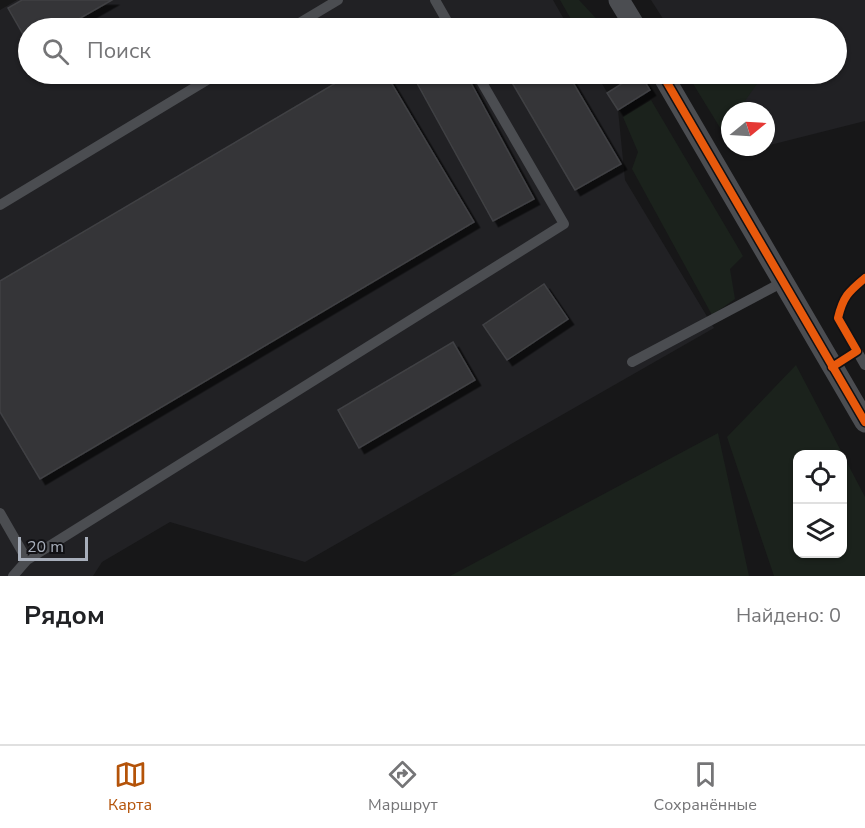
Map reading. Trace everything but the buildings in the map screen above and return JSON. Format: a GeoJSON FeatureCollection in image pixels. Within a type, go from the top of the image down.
{"type":"FeatureCollection","features":[{"type":"Feature","properties":{"kind":"street"},"geometry":{"type":"LineString","coordinates":[[619,0],[630,18]]}},
{"type":"Feature","properties":{"kind":"street"},"geometry":{"type":"LineString","coordinates":[[668,84],[865,422]]}},
{"type":"Feature","properties":{"kind":"lane"},"geometry":{"type":"LineString","coordinates":[[308,18],[338,0]]}},
{"type":"Feature","properties":{"kind":"lane"},"geometry":{"type":"LineString","coordinates":[[435,0],[445,18]]}},
{"type":"Feature","properties":{"kind":"lane"},"geometry":{"type":"LineString","coordinates":[[0,205],[200,84]]}},
{"type":"Feature","properties":{"kind":"lane"},"geometry":{"type":"LineString","coordinates":[[13,576],[27,560],[564,224],[483,84]]}},
{"type":"Feature","properties":{"kind":"lane"},"geometry":{"type":"LineString","coordinates":[[632,362],[783,282]]}},
{"type":"Feature","properties":{"kind":"lane"},"geometry":{"type":"LineString","coordinates":[[857,351],[865,365]]}},
{"type":"Feature","properties":{"kind":"lane"},"geometry":{"type":"LineString","coordinates":[[0,513],[27,560]]}},
{"type":"Feature","properties":{"kind":"shaded area"},"geometry":{"type":"Polygon","coordinates":[[[17,0],[553,0],[563,18],[18,18],[18,84],[602,84],[618,110],[625,180],[714,328],[305,562],[170,522],[102,562],[93,576],[0,576],[0,10],[17,0]]]}},
{"type":"Feature","properties":{"kind":"shaded area"},"geometry":{"type":"Polygon","coordinates":[[[560,0],[579,0],[596,18],[570,18],[560,0]]]}},
{"type":"Feature","properties":{"kind":"shaded area"},"geometry":{"type":"Polygon","coordinates":[[[651,0],[865,0],[865,121],[775,144],[775,102],[722,102],[707,84],[847,84],[847,18],[663,18],[651,0]]]}},
{"type":"Feature","properties":{"kind":"shaded area"},"geometry":{"type":"Polygon","coordinates":[[[693,84],[757,84],[745,101],[721,102],[721,129],[693,84]]]}},
{"type":"Feature","properties":{"kind":"shaded area"},"geometry":{"type":"Polygon","coordinates":[[[651,100],[743,256],[730,269],[735,299],[712,315],[632,169],[638,152],[623,117],[651,100]]]}},
{"type":"Feature","properties":{"kind":"shaded area"},"geometry":{"type":"Polygon","coordinates":[[[796,365],[840,450],[793,450],[793,558],[847,558],[847,463],[865,497],[865,576],[774,576],[727,437],[796,365]]]}},
{"type":"Feature","properties":{"kind":"shaded area"},"geometry":{"type":"Polygon","coordinates":[[[718,433],[749,576],[450,576],[718,433]]]}},
{"type":"Feature","properties":{"kind":"cycle path"},"geometry":{"type":"LineString","coordinates":[[668,84],[865,422]]}},
{"type":"Feature","properties":{"kind":"cycle path"},"geometry":{"type":"LineString","coordinates":[[832,367],[857,351],[838,318],[847,295],[865,278]]}}]}
